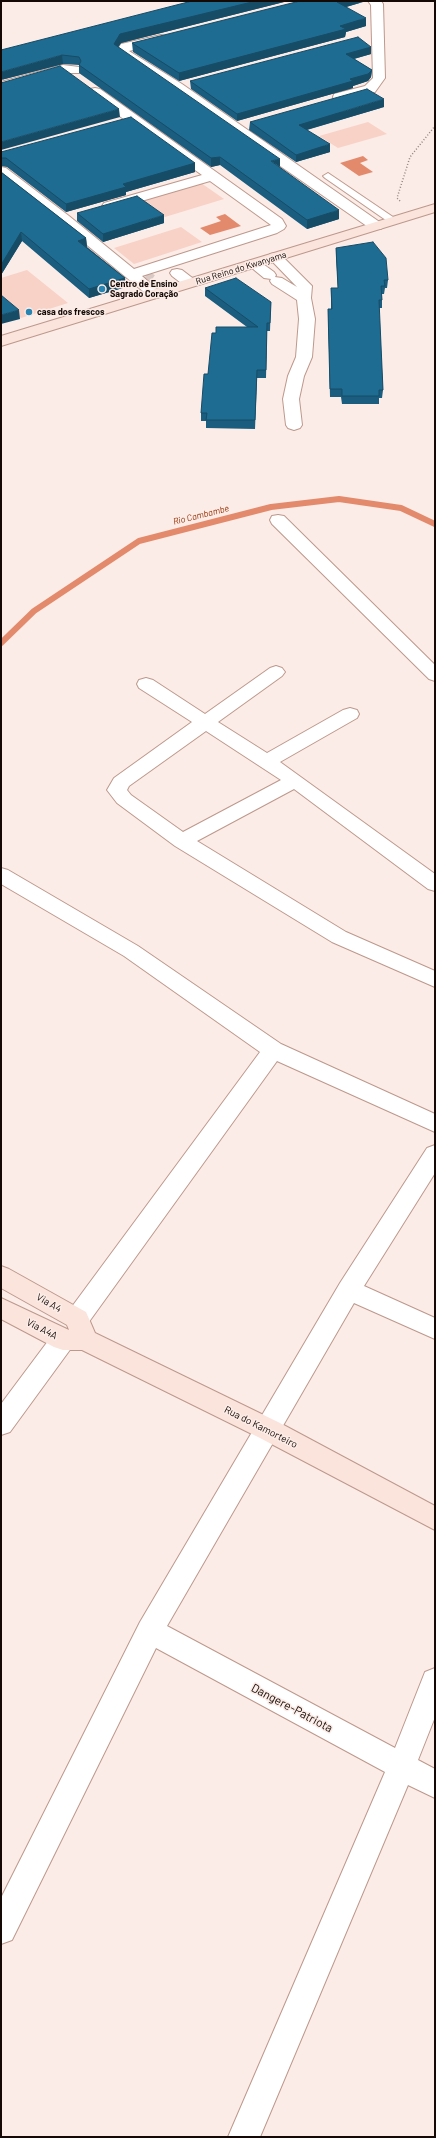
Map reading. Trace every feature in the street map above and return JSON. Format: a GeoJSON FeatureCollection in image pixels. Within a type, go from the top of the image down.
{"type":"FeatureCollection","features":[{"type":"Feature","properties":{"kind":"street"},"geometry":{"type":"LineString","coordinates":[[324,102],[370,89],[379,78],[377,4],[374,1]]}},
{"type":"Feature","properties":{"kind":"street"},"geometry":{"type":"LineString","coordinates":[[363,38],[378,34]]}},
{"type":"Feature","properties":{"kind":"street"},"geometry":{"type":"LineString","coordinates":[[173,36],[125,47],[122,52],[176,87],[376,226]]}},
{"type":"Feature","properties":{"kind":"street"},"geometry":{"type":"LineString","coordinates":[[1,86],[75,76],[132,120],[277,222],[279,226],[171,269],[148,282],[1,171]]}},
{"type":"Feature","properties":{"kind":"street"},"geometry":{"type":"LineString","coordinates":[[176,87],[192,84]]}},
{"type":"Feature","properties":{"kind":"street"},"geometry":{"type":"LineString","coordinates":[[116,124],[132,120]]}},
{"type":"Feature","properties":{"kind":"street"},"geometry":{"type":"LineString","coordinates":[[234,128],[249,123]]}},
{"type":"Feature","properties":{"kind":"street"},"geometry":{"type":"LineString","coordinates":[[94,210],[212,176]]}},
{"type":"Feature","properties":{"kind":"street","name":"Rua Reino do Kwanyama"},"geometry":{"type":"LineString","coordinates":[[1,341],[148,282],[190,283],[435,208]]}},
{"type":"Feature","properties":{"kind":"street"},"geometry":{"type":"LineString","coordinates":[[64,219],[79,214]]}},
{"type":"Feature","properties":{"kind":"street"},"geometry":{"type":"LineString","coordinates":[[275,257],[305,286],[304,298],[306,319],[304,357],[296,376],[291,399],[294,425]]}},
{"type":"Feature","properties":{"kind":"street"},"geometry":{"type":"LineString","coordinates":[[254,264],[304,298]]}},
{"type":"Feature","properties":{"kind":"street"},"geometry":{"type":"LineString","coordinates":[[171,269],[190,283]]}},
{"type":"Feature","properties":{"kind":"street"},"geometry":{"type":"LineString","coordinates":[[278,520],[435,675]]}},
{"type":"Feature","properties":{"kind":"street"},"geometry":{"type":"LineString","coordinates":[[276,672],[121,782],[117,790],[124,799],[182,841],[339,937],[435,980]]}},
{"type":"Feature","properties":{"kind":"street"},"geometry":{"type":"LineString","coordinates":[[146,684],[295,780],[435,884]]}},
{"type":"Feature","properties":{"kind":"street"},"geometry":{"type":"LineString","coordinates":[[266,762],[350,714]]}},
{"type":"Feature","properties":{"kind":"street"},"geometry":{"type":"LineString","coordinates":[[182,841],[295,780]]}},
{"type":"Feature","properties":{"kind":"street"},"geometry":{"type":"LineString","coordinates":[[1,875],[131,951],[273,1050],[435,1124]]}},
{"type":"Feature","properties":{"kind":"street"},"geometry":{"type":"LineString","coordinates":[[1,1424],[75,1333],[273,1050]]}},
{"type":"Feature","properties":{"kind":"street"},"geometry":{"type":"LineString","coordinates":[[1,1929],[150,1631],[269,1430],[349,1290],[435,1154]]}},
{"type":"Feature","properties":{"kind":"street","name":"Via A4"},"geometry":{"type":"LineString","coordinates":[[1,1276],[75,1333]]}},
{"type":"Feature","properties":{"kind":"street"},"geometry":{"type":"LineString","coordinates":[[349,1290],[435,1330]]}},
{"type":"Feature","properties":{"kind":"street","name":"Via A4A"},"geometry":{"type":"LineString","coordinates":[[1,1308],[75,1333]]}},
{"type":"Feature","properties":{"kind":"street","name":"Rua do Kamorteiro"},"geometry":{"type":"LineString","coordinates":[[75,1333],[269,1430],[435,1519]]}},
{"type":"Feature","properties":{"kind":"street","name":"Dangere-Patriota"},"geometry":{"type":"LineString","coordinates":[[150,1631],[435,1784]]}},
{"type":"Feature","properties":{"kind":"street"},"geometry":{"type":"LineString","coordinates":[[244,2137],[402,1766],[435,1682]]}},
{"type":"Feature","properties":{"kind":"lane"},"geometry":{"type":"LineString","coordinates":[[328,176],[393,221]]}},
{"type":"Feature","properties":{"kind":"path"},"geometry":{"type":"LineString","coordinates":[[419,213],[397,198],[410,157],[435,126]]}},
{"type":"Feature","properties":{"kind":"shaded area"},"geometry":{"type":"Polygon","coordinates":[[[368,122],[387,134],[338,148],[319,136],[368,122]]]}},
{"type":"Feature","properties":{"kind":"shaded area"},"geometry":{"type":"Polygon","coordinates":[[[363,156],[368,160],[360,163],[373,172],[359,176],[340,163],[363,156]]]}},
{"type":"Feature","properties":{"kind":"shaded area"},"geometry":{"type":"Polygon","coordinates":[[[201,183],[224,199],[165,217],[142,201],[201,183]]]}},
{"type":"Feature","properties":{"kind":"shaded area"},"geometry":{"type":"Polygon","coordinates":[[[225,214],[241,226],[210,235],[200,228],[221,221],[216,217],[225,214]]]}},
{"type":"Feature","properties":{"kind":"shaded area"},"geometry":{"type":"Polygon","coordinates":[[[181,227],[202,242],[134,264],[114,248],[181,227]]]}},
{"type":"Feature","properties":{"kind":"shaded area"},"geometry":{"type":"Polygon","coordinates":[[[27,270],[68,303],[21,318],[1,301],[1,278],[27,270]]]}},
{"type":"Feature","properties":{"kind":"building"},"geometry":{"type":"Polygon","coordinates":[[[192,1],[256,1],[120,34],[114,44],[280,159],[271,161],[339,210],[307,220],[220,157],[211,158],[79,65],[81,61],[79,57],[62,55],[1,72],[1,50],[192,1]]]}},
{"type":"Feature","properties":{"kind":"building"},"geometry":{"type":"Polygon","coordinates":[[[300,1],[339,1],[337,2],[366,18],[340,26],[346,29],[179,73],[132,43],[300,1]]]}},
{"type":"Feature","properties":{"kind":"building"},"geometry":{"type":"Polygon","coordinates":[[[358,37],[371,47],[346,54],[372,70],[368,74],[350,79],[353,81],[237,114],[190,81],[358,37]]]}},
{"type":"Feature","properties":{"kind":"building"},"geometry":{"type":"Polygon","coordinates":[[[60,66],[119,109],[1,142],[1,83],[60,66]]]}},
{"type":"Feature","properties":{"kind":"building"},"geometry":{"type":"Polygon","coordinates":[[[367,89],[384,99],[299,125],[330,144],[296,155],[250,122],[367,89]]]}},
{"type":"Feature","properties":{"kind":"building"},"geometry":{"type":"Polygon","coordinates":[[[131,117],[195,163],[123,184],[126,187],[66,204],[6,158],[1,158],[1,152],[131,117]]]}},
{"type":"Feature","properties":{"kind":"building"},"geometry":{"type":"Polygon","coordinates":[[[1,172],[86,238],[78,241],[125,278],[89,289],[21,232],[1,265],[1,172]]]}},
{"type":"Feature","properties":{"kind":"building"},"geometry":{"type":"Polygon","coordinates":[[[137,196],[164,215],[103,234],[77,213],[137,196]]]}},
{"type":"Feature","properties":{"kind":"building"},"geometry":{"type":"Polygon","coordinates":[[[373,242],[386,258],[388,280],[384,280],[385,286],[381,286],[382,300],[379,300],[383,390],[379,390],[379,396],[342,396],[342,389],[330,389],[328,309],[332,309],[331,288],[338,288],[336,248],[373,242]]]}},
{"type":"Feature","properties":{"kind":"building"},"geometry":{"type":"Polygon","coordinates":[[[236,278],[271,302],[270,323],[267,323],[266,370],[257,370],[255,420],[206,420],[207,413],[201,413],[204,374],[208,374],[212,333],[216,333],[216,327],[258,327],[205,288],[236,278]]]}},
{"type":"Feature","properties":{"kind":"building"},"geometry":{"type":"Polygon","coordinates":[[[1,295],[19,310],[1,315],[1,295]]]}},
{"type":"Feature","properties":{"kind":"waterway","name":"Rio Cambambe"},"geometry":{"type":"LineString","coordinates":[[1,643],[34,611],[139,541],[271,507],[339,499],[401,508],[435,524]]}},
{"type":"Feature","properties":{"kind":"tunnel"},"geometry":{"type":"LineString","coordinates":[[145,277],[151,281]]}},
{"type":"Feature","properties":{"kind":"place","name":"Centro de Ensino Sagrado Coração"},"geometry":{"type":"Point","coordinates":[102,289]}},
{"type":"Feature","properties":{"kind":"place","name":"casa dos frescos"},"geometry":{"type":"Point","coordinates":[29,312]}}]}
